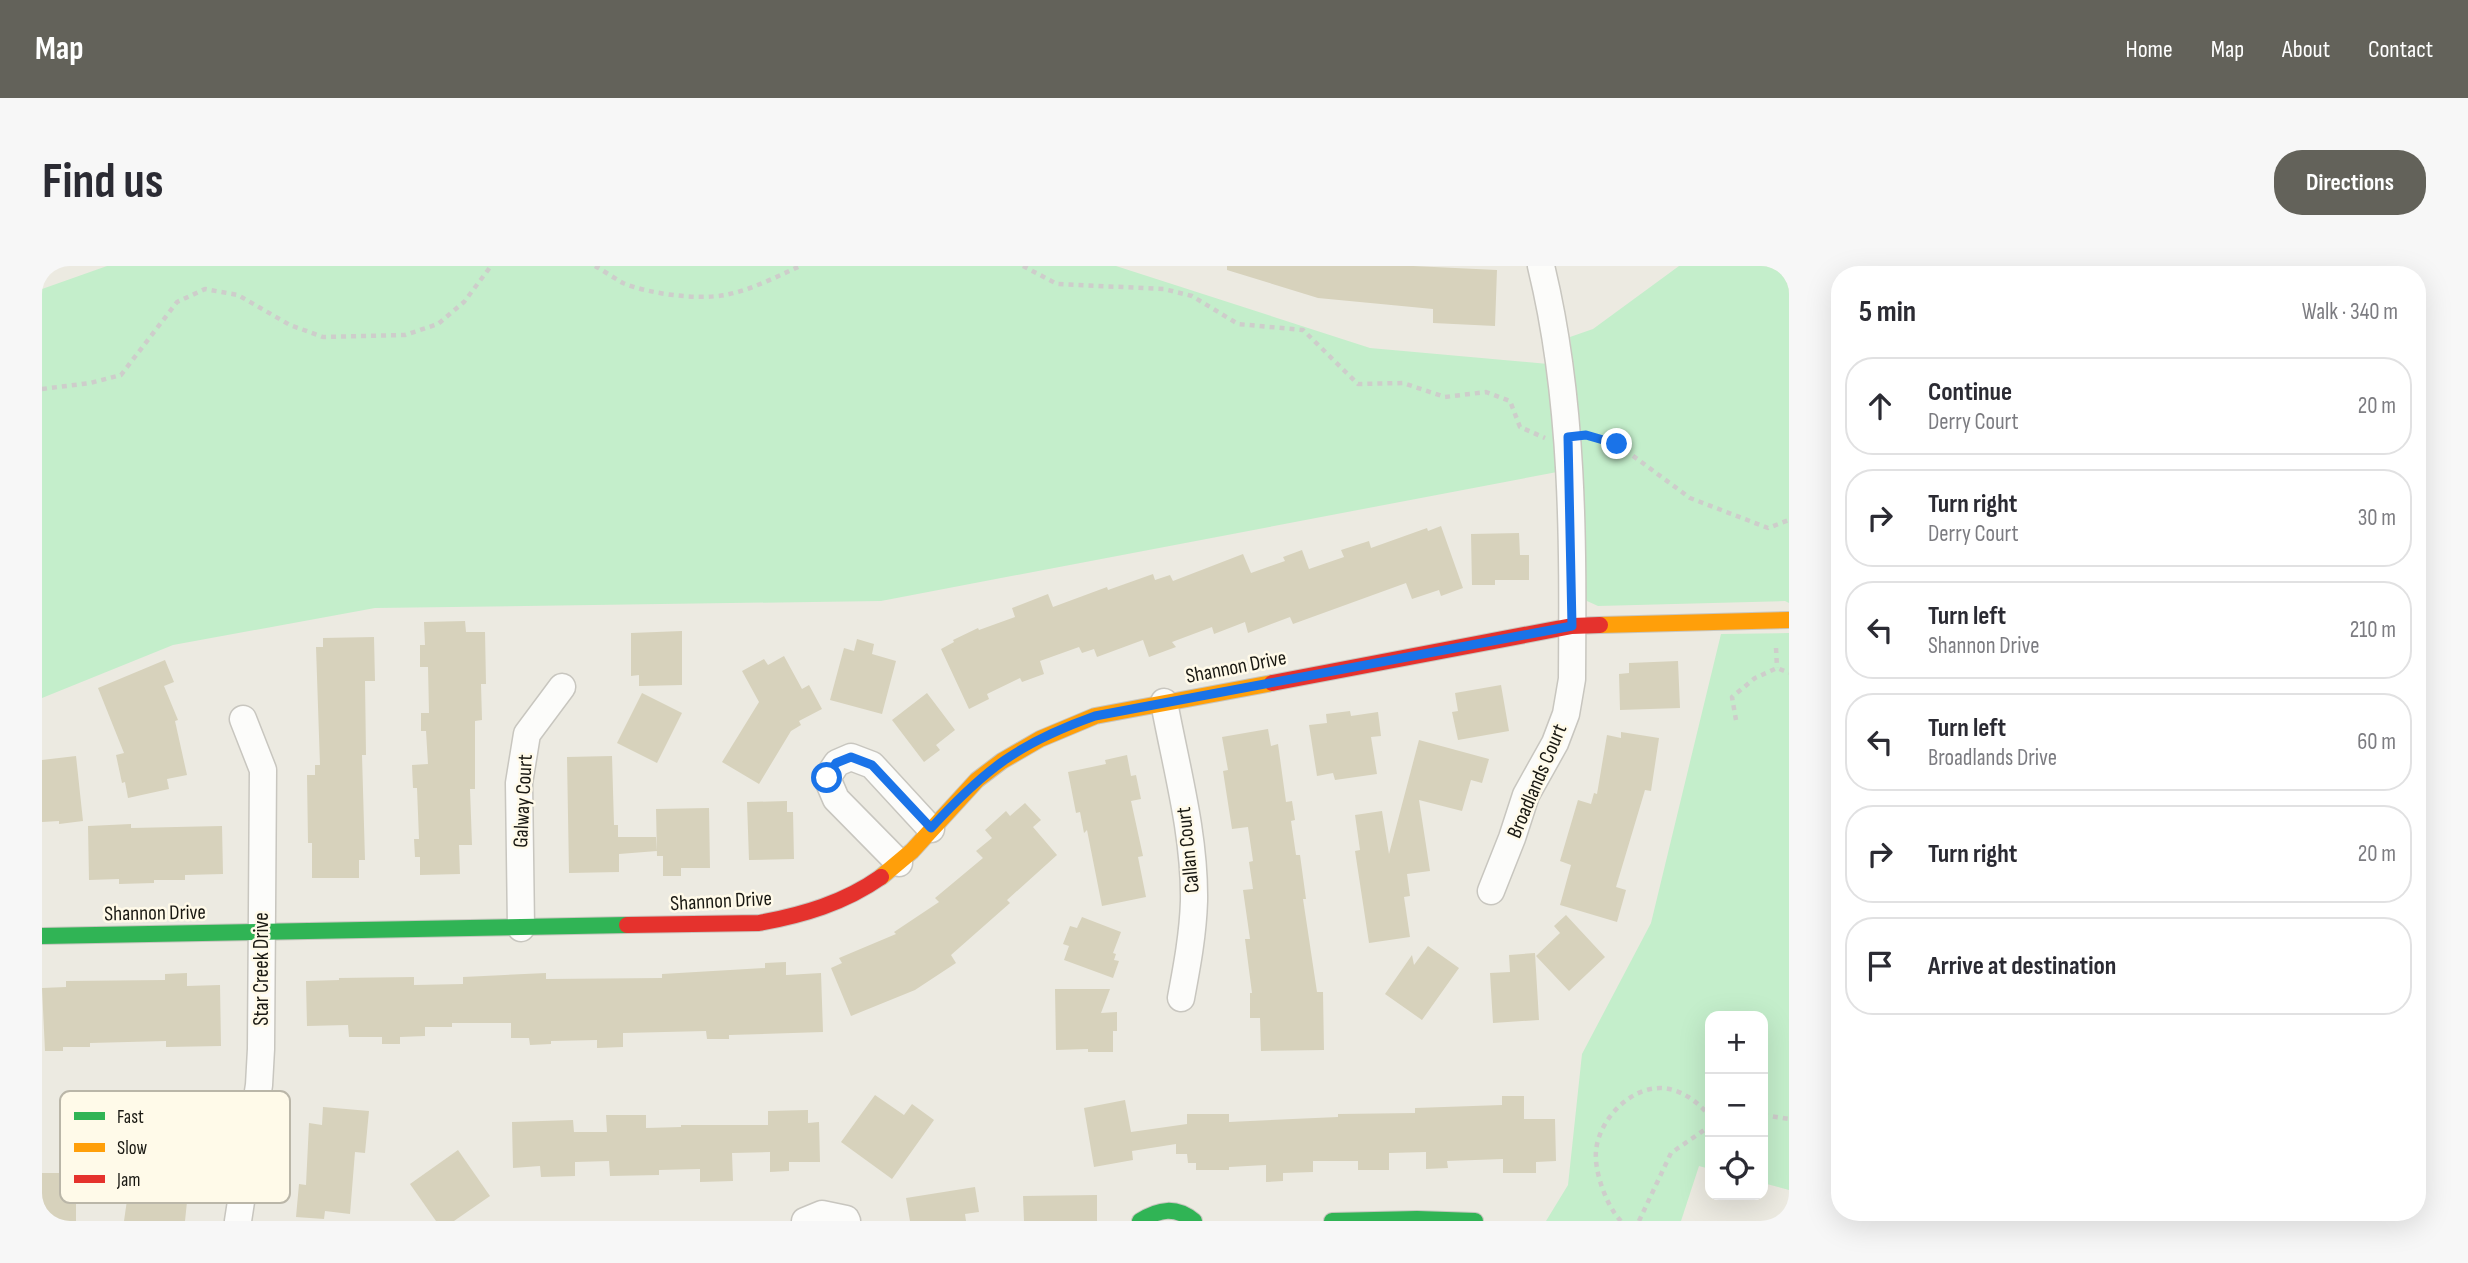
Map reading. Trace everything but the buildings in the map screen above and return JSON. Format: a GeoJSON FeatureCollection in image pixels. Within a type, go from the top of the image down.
{"type":"FeatureCollection","features":[{"type":"Feature","properties":{"kind":"street","name":"Broadlands Court"},"geometry":{"type":"LineString","coordinates":[[1491,891],[1526,795],[1555,743],[1566,714],[1572,679],[1568,437],[1550,302],[1541,266]]}},
{"type":"Feature","properties":{"kind":"street","name":"Shannon Drive"},"geometry":{"type":"LineString","coordinates":[[42,936],[759,923],[794,917],[832,905],[867,887],[899,863],[970,787],[1018,750],[1055,730],[1095,716],[1572,626],[1789,620]]}},
{"type":"Feature","properties":{"kind":"street","name":"Galway Court"},"geometry":{"type":"LineString","coordinates":[[521,928],[519,783],[527,734],[562,687]]}},
{"type":"Feature","properties":{"kind":"street","name":"Callan Court"},"geometry":{"type":"LineString","coordinates":[[1164,702],[1191,851],[1194,900],[1190,949],[1181,998]]}},
{"type":"Feature","properties":{"kind":"street","name":"Star Creek Drive"},"geometry":{"type":"LineString","coordinates":[[243,719],[263,770],[258,1091]]}},
{"type":"Feature","properties":{"kind":"street"},"geometry":{"type":"LineString","coordinates":[[899,863],[836,799],[827,778],[836,763],[851,757],[872,765],[931,828]]}},
{"type":"Feature","properties":{"kind":"street","name":"Star Creek Drive"},"geometry":{"type":"LineString","coordinates":[[238,1221],[241,1203]]}},
{"type":"Feature","properties":{"kind":"street"},"geometry":{"type":"LineString","coordinates":[[1140,1221],[1161,1209],[1186,1213],[1194,1221]]}},
{"type":"Feature","properties":{"kind":"street"},"geometry":{"type":"LineString","coordinates":[[805,1221],[822,1214],[847,1221]]}},
{"type":"Feature","properties":{"kind":"street"},"geometry":{"type":"LineString","coordinates":[[1332,1221],[1475,1221]]}},
{"type":"Feature","properties":{"kind":"path"},"geometry":{"type":"LineString","coordinates":[[42,389],[90,383],[121,375],[177,302],[205,289],[238,295],[290,325],[323,337],[405,335],[438,324],[464,302],[491,266]]}},
{"type":"Feature","properties":{"kind":"path"},"geometry":{"type":"LineString","coordinates":[[595,266],[623,283],[656,292],[695,296],[724,295],[800,266]]}},
{"type":"Feature","properties":{"kind":"path"},"geometry":{"type":"LineString","coordinates":[[1023,266],[1057,284],[1164,289],[1192,296],[1238,324],[1303,330],[1357,384],[1403,383],[1445,397],[1486,392],[1510,401],[1520,428],[1542,438],[1586,435],[1617,444],[1690,498],[1768,528],[1789,520]]}},
{"type":"Feature","properties":{"kind":"path"},"geometry":{"type":"LineString","coordinates":[[1776,643],[1777,668]]}},
{"type":"Feature","properties":{"kind":"path"},"geometry":{"type":"LineString","coordinates":[[1736,720],[1732,697],[1755,678],[1777,668],[1789,673]]}},
{"type":"Feature","properties":{"kind":"path"},"geometry":{"type":"LineString","coordinates":[[1621,1221],[1602,1189],[1596,1152],[1606,1122],[1624,1100],[1649,1089],[1674,1090],[1698,1102],[1705,1110]]}},
{"type":"Feature","properties":{"kind":"path"},"geometry":{"type":"LineString","coordinates":[[1768,1116],[1789,1119]]}},
{"type":"Feature","properties":{"kind":"path"},"geometry":{"type":"LineString","coordinates":[[1639,1221],[1671,1153],[1705,1129]]}},
{"type":"Feature","properties":{"kind":"green space"},"geometry":{"type":"Polygon","coordinates":[[[107,266],[1116,266],[1370,348],[1548,364],[1557,472],[881,601],[375,608],[173,645],[42,698],[42,289],[107,266]]]}},
{"type":"Feature","properties":{"kind":"green space"},"geometry":{"type":"Polygon","coordinates":[[[1679,266],[1789,266],[1789,603],[1598,606],[1587,601],[1584,593],[1581,444],[1570,337],[1593,329],[1679,266]]]}},
{"type":"Feature","properties":{"kind":"green space"},"geometry":{"type":"Polygon","coordinates":[[[1789,633],[1789,1190],[1768,1184],[1768,1011],[1705,1011],[1705,1168],[1699,1166],[1681,1221],[1546,1221],[1568,1185],[1582,1054],[1651,923],[1721,634],[1789,633]]]}},
{"type":"Feature","properties":{"kind":"traffic: fast"},"geometry":{"type":"LineString","coordinates":[[42,936],[627,925]]}},
{"type":"Feature","properties":{"kind":"traffic: fast"},"geometry":{"type":"LineString","coordinates":[[1140,1221],[1167,1211],[1181,1213],[1194,1221]]}},
{"type":"Feature","properties":{"kind":"traffic: fast"},"geometry":{"type":"LineString","coordinates":[[1332,1221],[1475,1221]]}},
{"type":"Feature","properties":{"kind":"traffic: slow"},"geometry":{"type":"LineString","coordinates":[[1600,625],[1789,620]]}},
{"type":"Feature","properties":{"kind":"traffic: slow"},"geometry":{"type":"LineString","coordinates":[[881,877],[912,851],[977,780],[1002,761],[1040,739],[1095,716],[1272,683]]}},
{"type":"Feature","properties":{"kind":"traffic: jam"},"geometry":{"type":"LineString","coordinates":[[1272,683],[1572,626],[1600,625]]}},
{"type":"Feature","properties":{"kind":"traffic: jam"},"geometry":{"type":"LineString","coordinates":[[627,925],[759,923],[823,907],[853,894],[881,877]]}},
{"type":"Feature","properties":{"kind":"route"},"geometry":{"type":"LineString","coordinates":[[827,778],[836,763],[851,757],[872,765],[931,828],[961,795],[988,771],[1018,750],[1055,730],[1095,716],[1572,626],[1568,437],[1586,435],[1617,444]]}}]}
